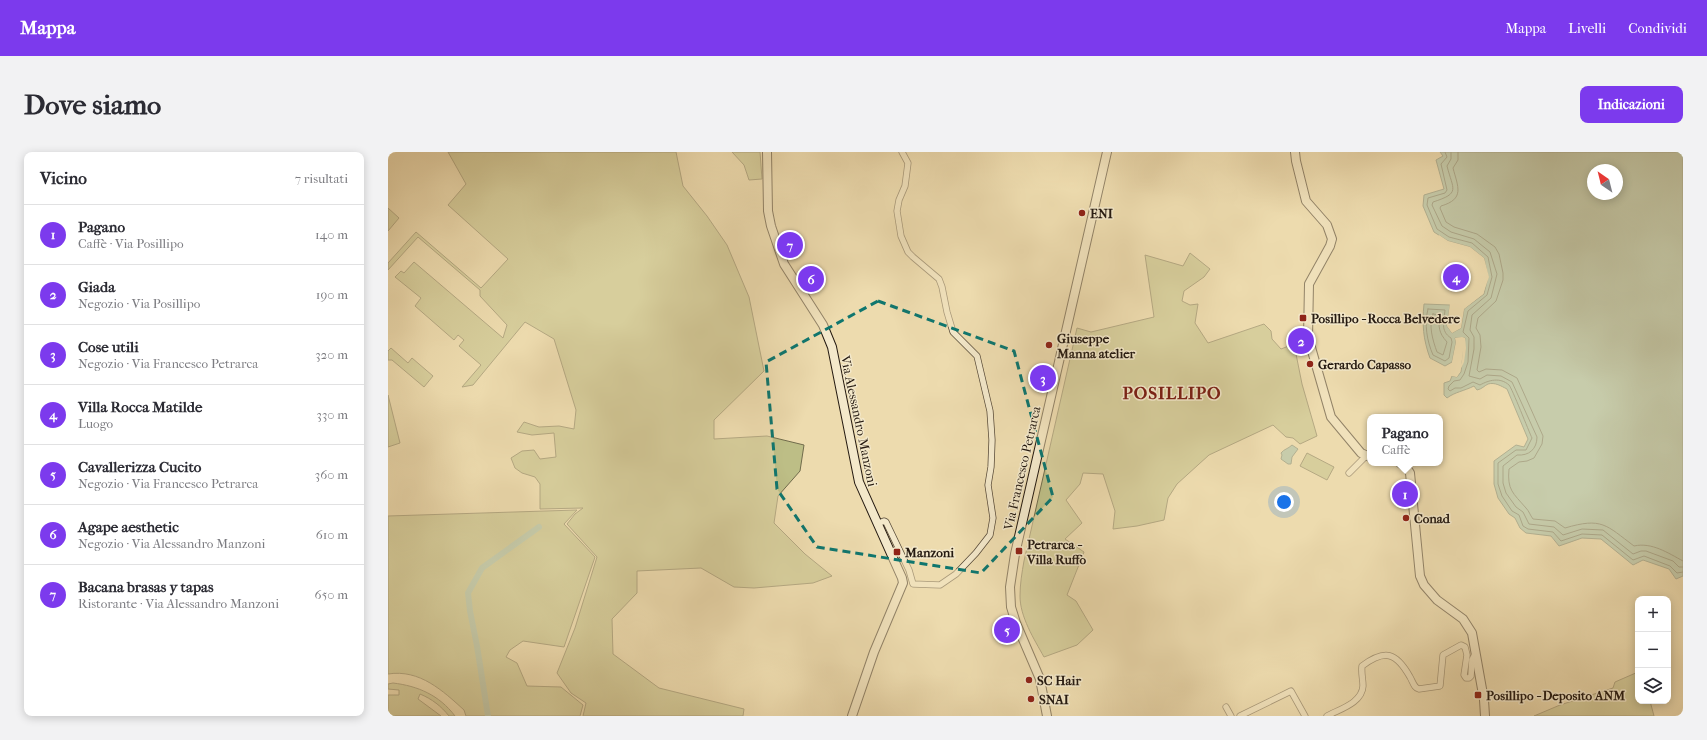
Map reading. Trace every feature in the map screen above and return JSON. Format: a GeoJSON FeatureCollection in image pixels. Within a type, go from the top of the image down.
{"type":"FeatureCollection","features":[{"type":"Feature","properties":{"kind":"street","name":"Via Alessandro Manzoni"},"geometry":{"type":"LineString","coordinates":[[767,152],[768,211],[771,226],[784,264],[823,325],[832,347],[858,482],[900,571],[903,583],[874,652],[852,716]]}},
{"type":"Feature","properties":{"kind":"street"},"geometry":{"type":"LineString","coordinates":[[877,524],[884,521],[886,522],[909,570],[913,584],[940,585],[956,574],[976,553],[990,535],[993,518],[988,485],[991,467],[992,440],[990,411],[981,371],[977,356],[953,332],[942,288],[938,279],[908,252],[901,236],[897,211],[899,200],[905,186],[908,163],[902,152]]}},
{"type":"Feature","properties":{"kind":"street","name":"Via Francesco Petrarca"},"geometry":{"type":"LineString","coordinates":[[1047,716],[1040,679],[1016,623],[1012,607],[1010,587],[1015,554],[1107,152]]}},
{"type":"Feature","properties":{"kind":"street"},"geometry":{"type":"LineString","coordinates":[[1295,152],[1296,162],[1306,201],[1327,225],[1332,239],[1330,246],[1309,284],[1307,331],[1309,343],[1331,417],[1355,447],[1367,455]]}},
{"type":"Feature","properties":{"kind":"street"},"geometry":{"type":"LineString","coordinates":[[1349,473],[1367,457]]}},
{"type":"Feature","properties":{"kind":"street"},"geometry":{"type":"LineString","coordinates":[[1406,466],[1410,473],[1421,581],[1437,600],[1456,612],[1468,625],[1472,633],[1484,700],[1485,716]]}},
{"type":"Feature","properties":{"kind":"street"},"geometry":{"type":"LineString","coordinates":[[1327,716],[1351,704],[1358,698],[1362,686],[1362,666],[1383,656],[1394,656],[1406,670],[1416,688],[1419,689],[1440,686],[1443,655],[1461,645],[1465,646],[1467,655],[1463,674],[1466,678],[1469,678],[1471,676],[1472,660],[1476,652]]}},
{"type":"Feature","properties":{"kind":"street"},"geometry":{"type":"LineString","coordinates":[[1240,716],[1291,691],[1305,716]]}},
{"type":"Feature","properties":{"kind":"street"},"geometry":{"type":"LineString","coordinates":[[1226,707],[1231,716]]}},
{"type":"Feature","properties":{"kind":"highlighted area"},"geometry":{"type":"Polygon","coordinates":[[[878,301],[1014,351],[1053,497],[981,573],[817,547],[777,489],[766,362],[878,301]]]}},
{"type":"Feature","properties":{"kind":"green space"},"geometry":{"type":"Polygon","coordinates":[[[448,152],[676,152],[683,186],[707,216],[727,245],[749,297],[764,371],[714,420],[714,439],[767,436],[804,445],[800,471],[778,496],[774,523],[805,554],[832,576],[813,583],[754,588],[734,587],[701,568],[637,571],[637,593],[612,619],[613,654],[659,688],[744,709],[743,716],[583,716],[586,703],[571,693],[557,673],[575,628],[597,557],[567,524],[575,514],[583,508],[540,509],[540,484],[535,477],[522,473],[515,468],[511,458],[522,451],[534,450],[540,459],[556,457],[554,433],[532,435],[517,432],[524,422],[539,427],[559,426],[574,429],[576,410],[554,339],[525,322],[473,385],[462,387],[481,365],[459,346],[464,340],[458,335],[454,340],[415,306],[421,298],[395,277],[401,271],[404,273],[414,262],[503,338],[507,325],[480,296],[480,290],[418,237],[388,270],[388,263],[416,232],[481,288],[508,259],[448,205],[466,184],[448,152]]]}},
{"type":"Feature","properties":{"kind":"green space"},"geometry":{"type":"Polygon","coordinates":[[[732,152],[760,152],[762,179],[749,180],[744,165],[732,152]]]}},
{"type":"Feature","properties":{"kind":"green space"},"geometry":{"type":"Polygon","coordinates":[[[388,208],[399,218],[388,231],[388,208]]]}},
{"type":"Feature","properties":{"kind":"green space"},"geometry":{"type":"Polygon","coordinates":[[[1190,253],[1210,269],[1204,277],[1184,291],[1182,301],[1190,305],[1198,304],[1195,323],[1208,343],[1264,324],[1271,331],[1272,339],[1281,349],[1294,344],[1302,384],[1317,436],[1300,444],[1293,438],[1286,437],[1273,425],[1209,455],[1177,484],[1168,498],[1164,520],[1137,526],[1113,529],[1115,511],[1103,474],[1083,473],[1080,484],[1066,500],[1082,523],[1065,539],[1084,552],[1067,595],[1076,601],[1093,630],[1077,645],[1044,657],[1028,628],[1022,612],[1020,596],[1021,583],[1024,561],[1077,328],[1091,332],[1154,317],[1145,255],[1183,266],[1190,253]]]}},
{"type":"Feature","properties":{"kind":"green space"},"geometry":{"type":"Polygon","coordinates":[[[391,348],[408,363],[412,358],[433,376],[424,387],[392,360],[388,360],[388,351],[391,348]]]}},
{"type":"Feature","properties":{"kind":"green space"},"geometry":{"type":"Polygon","coordinates":[[[388,395],[400,443],[388,447],[388,395]]]}},
{"type":"Feature","properties":{"kind":"green space"},"geometry":{"type":"Polygon","coordinates":[[[1307,453],[1334,467],[1327,480],[1300,466],[1307,453]]]}},
{"type":"Feature","properties":{"kind":"green space"},"geometry":{"type":"Polygon","coordinates":[[[577,510],[564,524],[595,557],[564,647],[523,641],[510,650],[506,657],[517,663],[527,686],[561,687],[583,705],[580,716],[466,716],[464,710],[448,696],[421,678],[400,673],[388,674],[388,516],[577,510]]]}},
{"type":"Feature","properties":{"kind":"green space"},"geometry":{"type":"Polygon","coordinates":[[[1635,673],[1635,704],[1651,704],[1654,716],[1534,716],[1560,705],[1613,688],[1615,682],[1635,673]]]}},
{"type":"Feature","properties":{"kind":"green space"},"geometry":{"type":"Polygon","coordinates":[[[393,683],[411,686],[435,697],[455,716],[449,716],[436,703],[420,694],[418,699],[441,716],[388,716],[388,695],[399,695],[399,690],[388,689],[388,684],[393,683]]]}},
{"type":"Feature","properties":{"kind":"water"},"geometry":{"type":"Polygon","coordinates":[[[1440,152],[1683,152],[1683,576],[1676,579],[1669,569],[1643,560],[1633,565],[1601,539],[1582,538],[1559,546],[1551,536],[1526,533],[1520,528],[1515,518],[1509,514],[1498,498],[1494,484],[1494,461],[1516,445],[1524,447],[1528,439],[1507,389],[1498,385],[1488,384],[1477,390],[1474,386],[1453,394],[1447,398],[1444,395],[1444,383],[1450,381],[1452,376],[1457,377],[1461,372],[1465,338],[1455,338],[1456,342],[1452,362],[1445,366],[1430,358],[1424,338],[1424,304],[1450,305],[1447,326],[1452,333],[1461,328],[1464,309],[1484,294],[1488,277],[1484,258],[1470,247],[1448,241],[1434,232],[1423,206],[1424,195],[1444,189],[1436,160],[1443,156],[1440,152]]]}},
{"type":"Feature","properties":{"kind":"water"},"geometry":{"type":"Polygon","coordinates":[[[1292,445],[1298,449],[1292,457],[1291,464],[1288,464],[1281,459],[1281,453],[1292,445]]]}},
{"type":"Feature","properties":{"kind":"pier"},"geometry":{"type":"Polygon","coordinates":[[[1439,235],[1448,241],[1470,247],[1484,258],[1489,277],[1483,294],[1464,309],[1461,328],[1452,333],[1447,326],[1450,303],[1452,305],[1449,326],[1452,331],[1459,327],[1462,308],[1482,292],[1486,277],[1482,259],[1469,249],[1447,243],[1438,237],[1439,235]]]}},
{"type":"Feature","properties":{"kind":"pier"},"geometry":{"type":"Polygon","coordinates":[[[1455,338],[1465,338],[1466,348],[1464,362],[1457,377],[1452,376],[1452,374],[1456,375],[1459,371],[1462,361],[1463,340],[1458,339],[1454,362],[1452,364],[1456,342],[1455,338]]]}},
{"type":"Feature","properties":{"kind":"waterway"},"geometry":{"type":"LineString","coordinates":[[488,716],[468,593],[482,568],[539,527]]}},
{"type":"Feature","properties":{"kind":"place","name":"ENI"},"geometry":{"type":"Point","coordinates":[1082,213]}},
{"type":"Feature","properties":{"kind":"place","name":"Bacana brasas y tapas"},"geometry":{"type":"Point","coordinates":[790,245]}},
{"type":"Feature","properties":{"kind":"place","name":"Villa Rocca Matilde"},"geometry":{"type":"Point","coordinates":[1456,277]}},
{"type":"Feature","properties":{"kind":"place","name":"Agape aesthetic"},"geometry":{"type":"Point","coordinates":[811,279]}},
{"type":"Feature","properties":{"kind":"place","name":"Posillipo - Rocca Belvedere"},"geometry":{"type":"Point","coordinates":[1303,318]}},
{"type":"Feature","properties":{"kind":"place","name":"Giada"},"geometry":{"type":"Point","coordinates":[1301,341]}},
{"type":"Feature","properties":{"kind":"place","name":"Giuseppe Manna atelier"},"geometry":{"type":"Point","coordinates":[1049,345]}},
{"type":"Feature","properties":{"kind":"place","name":"Gerardo Capasso"},"geometry":{"type":"Point","coordinates":[1310,364]}},
{"type":"Feature","properties":{"kind":"place","name":"Cose utili"},"geometry":{"type":"Point","coordinates":[1043,378]}},
{"type":"Feature","properties":{"kind":"place","name":"Pagano"},"geometry":{"type":"Point","coordinates":[1405,494]}},
{"type":"Feature","properties":{"kind":"place","name":"Conad"},"geometry":{"type":"Point","coordinates":[1406,518]}},
{"type":"Feature","properties":{"kind":"place","name":"Petrarca - Villa Ruffo"},"geometry":{"type":"Point","coordinates":[1019,551]}},
{"type":"Feature","properties":{"kind":"place","name":"Manzoni"},"geometry":{"type":"Point","coordinates":[897,552]}},
{"type":"Feature","properties":{"kind":"place","name":"Cavallerizza Cucito"},"geometry":{"type":"Point","coordinates":[1007,630]}},
{"type":"Feature","properties":{"kind":"place","name":"SC Hair"},"geometry":{"type":"Point","coordinates":[1029,680]}},
{"type":"Feature","properties":{"kind":"place","name":"Posillipo - Deposito ANM"},"geometry":{"type":"Point","coordinates":[1478,695]}},
{"type":"Feature","properties":{"kind":"place","name":"SNAI"},"geometry":{"type":"Point","coordinates":[1031,699]}},
{"type":"Feature","properties":{"kind":"district","name":"POSILLIPO"},"geometry":{"type":"Point","coordinates":[1172,393]}}]}
